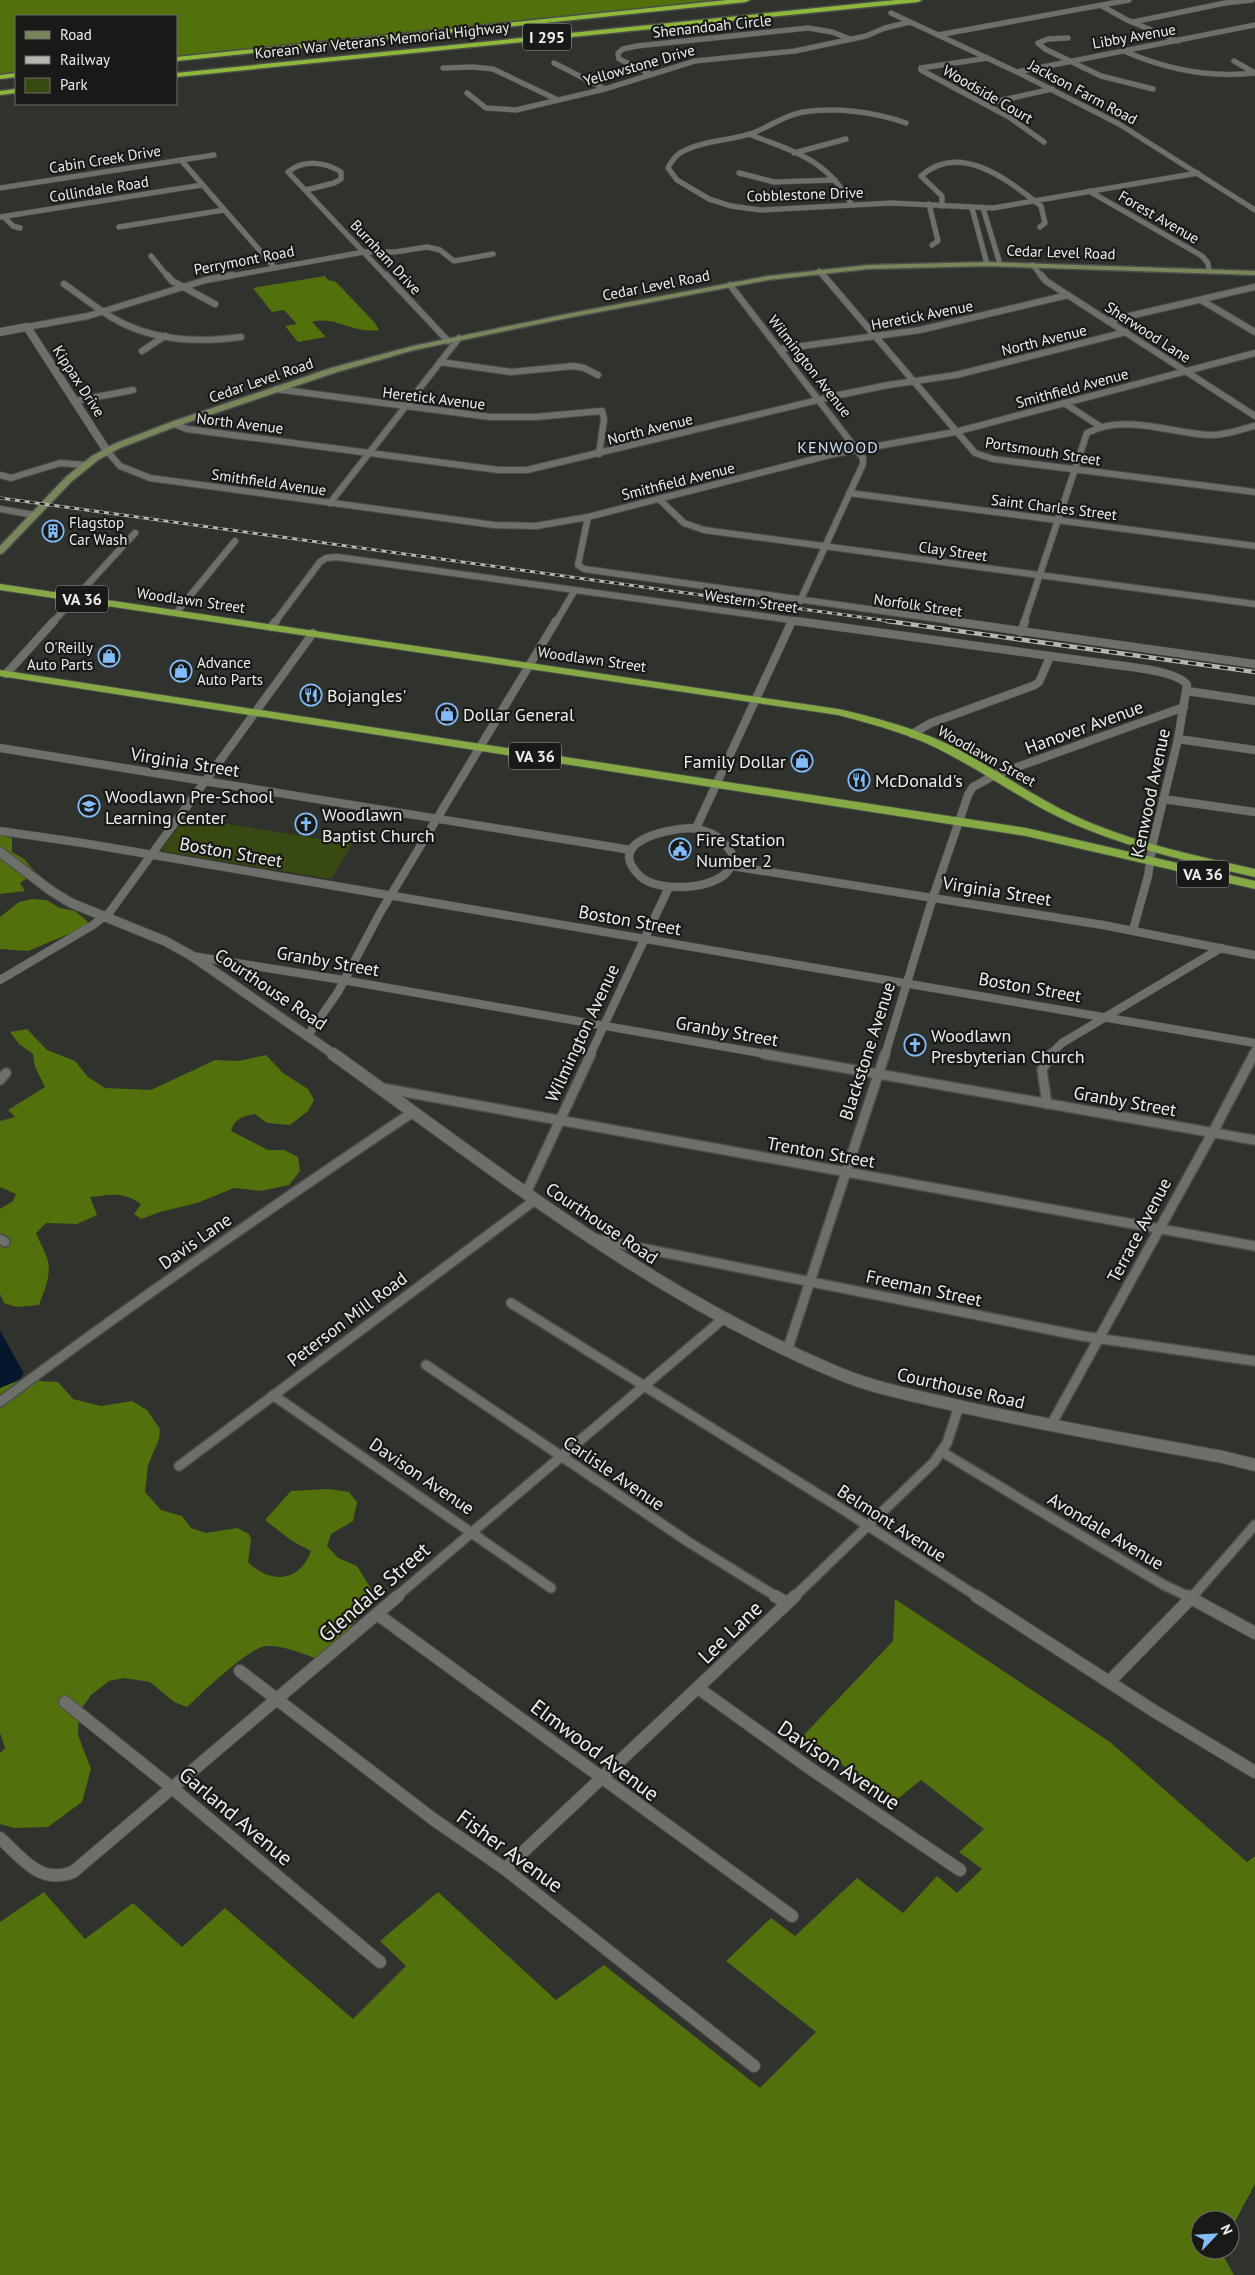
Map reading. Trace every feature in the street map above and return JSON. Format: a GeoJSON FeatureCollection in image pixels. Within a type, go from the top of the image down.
{"type":"FeatureCollection","features":[{"type":"Feature","properties":{"kind":"highway","name":"Korean War Veterans Memorial Highway"},"geometry":{"type":"LineString","coordinates":[[178,59],[746,0]]}},
{"type":"Feature","properties":{"kind":"highway","name":"Korean War Veterans Memorial Highway"},"geometry":{"type":"LineString","coordinates":[[178,75],[918,0]]}},
{"type":"Feature","properties":{"kind":"highway"},"geometry":{"type":"LineString","coordinates":[[0,77],[15,75]]}},
{"type":"Feature","properties":{"kind":"highway"},"geometry":{"type":"LineString","coordinates":[[0,93],[15,91]]}},
{"type":"Feature","properties":{"kind":"highway","name":"Woodlawn Street"},"geometry":{"type":"LineString","coordinates":[[0,587],[755,698],[838,712],[912,734],[950,750],[1068,818],[1151,855]]}},
{"type":"Feature","properties":{"kind":"highway","name":"VA 36"},"geometry":{"type":"LineString","coordinates":[[3,673],[959,821],[1255,872]]}},
{"type":"Feature","properties":{"kind":"highway","name":"VA 36"},"geometry":{"type":"LineString","coordinates":[[1151,855],[1255,885]]}},
{"type":"Feature","properties":{"kind":"main road","name":"Cedar Level Road"},"geometry":{"type":"LineString","coordinates":[[0,551],[86,466],[107,451],[132,439],[276,389],[364,361],[459,338],[730,285],[819,271],[902,265],[1000,264],[1255,273]]}},
{"type":"Feature","properties":{"kind":"street"},"geometry":{"type":"LineString","coordinates":[[938,34],[1127,0]]}},
{"type":"Feature","properties":{"kind":"street"},"geometry":{"type":"LineString","coordinates":[[1133,22],[1232,1],[1252,0]]}},
{"type":"Feature","properties":{"kind":"street"},"geometry":{"type":"LineString","coordinates":[[1102,6],[1178,42]]}},
{"type":"Feature","properties":{"kind":"street","name":"Jackson Farm Road"},"geometry":{"type":"LineString","coordinates":[[891,13],[1052,89],[1131,130],[1255,210]]}},
{"type":"Feature","properties":{"kind":"street","name":"Yellowstone Drive"},"geometry":{"type":"LineString","coordinates":[[467,93],[480,105],[494,110],[516,110],[606,88],[700,60],[784,52],[850,40],[898,24],[910,22]]}},
{"type":"Feature","properties":{"kind":"street","name":"Libby Avenue"},"geometry":{"type":"LineString","coordinates":[[1017,72],[1178,42],[1255,25]]}},
{"type":"Feature","properties":{"kind":"street","name":"Shenandoah Circle"},"geometry":{"type":"LineString","coordinates":[[650,74],[619,59],[618,53],[623,49],[637,46],[808,28],[832,32],[850,40]]}},
{"type":"Feature","properties":{"kind":"street"},"geometry":{"type":"LineString","coordinates":[[1068,38],[1048,39],[1038,43],[1039,46],[1108,78],[1153,89]]}},
{"type":"Feature","properties":{"kind":"street"},"geometry":{"type":"LineString","coordinates":[[1124,51],[1146,60],[1169,66],[1222,75],[1255,73]]}},
{"type":"Feature","properties":{"kind":"street","name":"Woodside Court"},"geometry":{"type":"LineString","coordinates":[[988,58],[921,68],[921,70],[1016,122],[1044,142]]}},
{"type":"Feature","properties":{"kind":"street"},"geometry":{"type":"LineString","coordinates":[[1234,60],[1255,73]]}},
{"type":"Feature","properties":{"kind":"street"},"geometry":{"type":"LineString","coordinates":[[554,63],[606,88]]}},
{"type":"Feature","properties":{"kind":"street"},"geometry":{"type":"LineString","coordinates":[[444,68],[473,67],[493,69],[558,100]]}},
{"type":"Feature","properties":{"kind":"street"},"geometry":{"type":"LineString","coordinates":[[985,104],[1052,89]]}},
{"type":"Feature","properties":{"kind":"street","name":"Cobblestone Drive"},"geometry":{"type":"LineString","coordinates":[[906,124],[883,117],[811,112],[785,116],[749,134],[687,150],[672,158],[668,165],[669,172],[677,180],[704,196],[731,206],[768,210],[852,205],[929,204],[983,208],[1198,173]]}},
{"type":"Feature","properties":{"kind":"street"},"geometry":{"type":"LineString","coordinates":[[749,134],[794,153],[823,169],[835,180],[852,205]]}},
{"type":"Feature","properties":{"kind":"street"},"geometry":{"type":"LineString","coordinates":[[794,153],[846,139]]}},
{"type":"Feature","properties":{"kind":"street","name":"Cabin Creek Drive"},"geometry":{"type":"LineString","coordinates":[[0,188],[214,155]]}},
{"type":"Feature","properties":{"kind":"street"},"geometry":{"type":"LineString","coordinates":[[181,160],[274,268]]}},
{"type":"Feature","properties":{"kind":"street","name":"Burnham Drive"},"geometry":{"type":"LineString","coordinates":[[306,190],[334,183],[341,179],[342,174],[338,170],[322,163],[288,170],[306,190],[364,252],[448,341]]}},
{"type":"Feature","properties":{"kind":"street"},"geometry":{"type":"LineString","coordinates":[[942,206],[940,192],[923,180],[921,176],[927,170],[950,164],[983,168],[1043,208],[1045,223],[1040,227]]}},
{"type":"Feature","properties":{"kind":"street"},"geometry":{"type":"LineString","coordinates":[[739,173],[754,178],[782,182],[835,180]]}},
{"type":"Feature","properties":{"kind":"street","name":"Collindale Road"},"geometry":{"type":"LineString","coordinates":[[2,217],[202,185]]}},
{"type":"Feature","properties":{"kind":"street","name":"Forest Avenue"},"geometry":{"type":"LineString","coordinates":[[1089,191],[1202,256],[1208,263],[1208,271]]}},
{"type":"Feature","properties":{"kind":"street"},"geometry":{"type":"LineString","coordinates":[[929,204],[938,241],[932,245]]}},
{"type":"Feature","properties":{"kind":"street"},"geometry":{"type":"LineString","coordinates":[[972,208],[987,264]]}},
{"type":"Feature","properties":{"kind":"street"},"geometry":{"type":"LineString","coordinates":[[983,208],[1000,264]]}},
{"type":"Feature","properties":{"kind":"street"},"geometry":{"type":"LineString","coordinates":[[118,227],[224,210]]}},
{"type":"Feature","properties":{"kind":"street"},"geometry":{"type":"LineString","coordinates":[[2,217],[13,226],[20,228]]}},
{"type":"Feature","properties":{"kind":"street","name":"Perrymont Road"},"geometry":{"type":"LineString","coordinates":[[0,332],[104,312],[182,287],[222,277],[364,252],[394,252],[427,247],[440,250],[454,261],[493,254]]}},
{"type":"Feature","properties":{"kind":"street"},"geometry":{"type":"LineString","coordinates":[[151,256],[167,277],[215,304]]}},
{"type":"Feature","properties":{"kind":"street","name":"Sherwood Lane"},"geometry":{"type":"LineString","coordinates":[[1032,265],[1042,279],[1255,416]]}},
{"type":"Feature","properties":{"kind":"street","name":"Portsmouth Street"},"geometry":{"type":"LineString","coordinates":[[819,271],[971,450],[986,457],[1255,492]]}},
{"type":"Feature","properties":{"kind":"street"},"geometry":{"type":"LineString","coordinates":[[64,284],[104,312],[132,328],[199,342],[241,337]]}},
{"type":"Feature","properties":{"kind":"street","name":"Wilmington Avenue"},"geometry":{"type":"LineString","coordinates":[[730,285],[857,450]]}},
{"type":"Feature","properties":{"kind":"street","name":"North Avenue"},"geometry":{"type":"LineString","coordinates":[[1108,321],[1255,288]]}},
{"type":"Feature","properties":{"kind":"street","name":"Heretick Avenue"},"geometry":{"type":"LineString","coordinates":[[780,349],[920,330],[1068,295]]}},
{"type":"Feature","properties":{"kind":"street"},"geometry":{"type":"LineString","coordinates":[[1202,300],[1255,332]]}},
{"type":"Feature","properties":{"kind":"street","name":"Kippax Drive"},"geometry":{"type":"LineString","coordinates":[[28,327],[107,451]]}},
{"type":"Feature","properties":{"kind":"street","name":"North Avenue"},"geometry":{"type":"LineString","coordinates":[[174,424],[187,429],[510,470],[540,468],[870,388],[956,376],[1126,332]]}},
{"type":"Feature","properties":{"kind":"street"},"geometry":{"type":"LineString","coordinates":[[142,351],[164,336]]}},
{"type":"Feature","properties":{"kind":"street"},"geometry":{"type":"LineString","coordinates":[[330,502],[459,338]]}},
{"type":"Feature","properties":{"kind":"street","name":"Smithfield Avenue"},"geometry":{"type":"LineString","coordinates":[[107,451],[110,458],[128,471],[150,478],[508,526],[544,525],[588,517],[857,450],[955,432],[1255,353]]}},
{"type":"Feature","properties":{"kind":"street"},"geometry":{"type":"LineString","coordinates":[[440,362],[502,371],[539,370],[574,366],[584,368],[598,375]]}},
{"type":"Feature","properties":{"kind":"street","name":"Heretick Avenue"},"geometry":{"type":"LineString","coordinates":[[276,389],[405,407],[503,418],[552,416],[589,411],[603,412],[598,454]]}},
{"type":"Feature","properties":{"kind":"street"},"geometry":{"type":"LineString","coordinates":[[75,401],[133,390]]}},
{"type":"Feature","properties":{"kind":"street"},"geometry":{"type":"LineString","coordinates":[[1064,403],[1100,427]]}},
{"type":"Feature","properties":{"kind":"street"},"geometry":{"type":"LineString","coordinates":[[1021,632],[1087,433],[1100,427],[1119,424],[1210,435],[1255,426]]}},
{"type":"Feature","properties":{"kind":"street"},"geometry":{"type":"LineString","coordinates":[[800,601],[864,461],[857,450]]}},
{"type":"Feature","properties":{"kind":"street"},"geometry":{"type":"LineString","coordinates":[[0,474],[11,478],[55,464],[86,466]]}},
{"type":"Feature","properties":{"kind":"street","name":"Saint Charles Street"},"geometry":{"type":"LineString","coordinates":[[849,493],[1255,546]]}},
{"type":"Feature","properties":{"kind":"street","name":"Clay Street"},"geometry":{"type":"LineString","coordinates":[[659,499],[684,523],[698,528],[1255,604]]}},
{"type":"Feature","properties":{"kind":"street"},"geometry":{"type":"LineString","coordinates":[[0,509],[35,515]]}},
{"type":"Feature","properties":{"kind":"street","name":"Norfolk Street"},"geometry":{"type":"LineString","coordinates":[[588,517],[578,565],[595,572],[1255,664]]}},
{"type":"Feature","properties":{"kind":"street"},"geometry":{"type":"LineString","coordinates":[[3,673],[135,533]]}},
{"type":"Feature","properties":{"kind":"street"},"geometry":{"type":"LineString","coordinates":[[176,613],[235,541]]}},
{"type":"Feature","properties":{"kind":"street"},"geometry":{"type":"LineString","coordinates":[[271,627],[320,562],[332,557]]}},
{"type":"Feature","properties":{"kind":"street","name":"Western Street"},"geometry":{"type":"LineString","coordinates":[[332,557],[1167,674],[1184,680],[1188,685],[1187,691]]}},
{"type":"Feature","properties":{"kind":"street"},"geometry":{"type":"LineString","coordinates":[[308,1035],[318,1022],[390,896],[575,590]]}},
{"type":"Feature","properties":{"kind":"street"},"geometry":{"type":"LineString","coordinates":[[696,828],[792,621]]}},
{"type":"Feature","properties":{"kind":"street"},"geometry":{"type":"LineString","coordinates":[[0,980],[104,917],[313,633]]}},
{"type":"Feature","properties":{"kind":"street"},"geometry":{"type":"LineString","coordinates":[[912,734],[931,723],[1035,685],[1039,682],[1050,657]]}},
{"type":"Feature","properties":{"kind":"street"},"geometry":{"type":"LineString","coordinates":[[1187,691],[1255,701]]}},
{"type":"Feature","properties":{"kind":"street","name":"Kenwood Avenue"},"geometry":{"type":"LineString","coordinates":[[1133,930],[1148,876],[1187,691]]}},
{"type":"Feature","properties":{"kind":"street","name":"Hanover Avenue"},"geometry":{"type":"LineString","coordinates":[[995,775],[1184,707]]}},
{"type":"Feature","properties":{"kind":"street"},"geometry":{"type":"LineString","coordinates":[[1178,739],[1255,750]]}},
{"type":"Feature","properties":{"kind":"street","name":"Virginia Street"},"geometry":{"type":"LineString","coordinates":[[0,748],[631,850]]}},
{"type":"Feature","properties":{"kind":"street","name":"Blackstone Avenue"},"geometry":{"type":"LineString","coordinates":[[787,1350],[966,800],[973,787],[995,775]]}},
{"type":"Feature","properties":{"kind":"street"},"geometry":{"type":"LineString","coordinates":[[1163,799],[1255,812]]}},
{"type":"Feature","properties":{"kind":"street"},"geometry":{"type":"LineString","coordinates":[[678,828],[696,828],[709,832],[724,842],[732,852],[732,866],[722,877],[705,885],[669,887],[650,882],[635,871],[630,864],[631,850],[640,840],[659,832],[678,828]]}},
{"type":"Feature","properties":{"kind":"street","name":"Boston Street"},"geometry":{"type":"LineString","coordinates":[[0,831],[907,982],[1255,1043]]}},
{"type":"Feature","properties":{"kind":"street","name":"Courthouse Road"},"geometry":{"type":"LineString","coordinates":[[0,852],[50,890],[71,903],[165,942],[192,956],[308,1035],[589,1237],[656,1280],[787,1350],[873,1385],[959,1406],[1214,1455],[1255,1465]]}},
{"type":"Feature","properties":{"kind":"street","name":"Virginia Street"},"geometry":{"type":"LineString","coordinates":[[732,866],[1133,930],[1255,955]]}},
{"type":"Feature","properties":{"kind":"street","name":"Wilmington Avenue"},"geometry":{"type":"LineString","coordinates":[[531,1196],[559,1121],[643,938],[669,887]]}},
{"type":"Feature","properties":{"kind":"street"},"geometry":{"type":"LineString","coordinates":[[1047,1104],[1041,1073],[1044,1061],[1062,1043],[1221,948]]}},
{"type":"Feature","properties":{"kind":"street","name":"Granby Street"},"geometry":{"type":"LineString","coordinates":[[192,956],[343,980],[1255,1140]]}},
{"type":"Feature","properties":{"kind":"street","name":"Terrace Avenue"},"geometry":{"type":"LineString","coordinates":[[1050,1425],[1213,1132],[1255,1051]]}},
{"type":"Feature","properties":{"kind":"street","name":"Trenton Street"},"geometry":{"type":"LineString","coordinates":[[381,1088],[1158,1230],[1255,1246]]}},
{"type":"Feature","properties":{"kind":"street","name":"Davis Lane"},"geometry":{"type":"LineString","coordinates":[[0,1402],[96,1330],[284,1198],[413,1112]]}},
{"type":"Feature","properties":{"kind":"street","name":"Peterson Mill Road"},"geometry":{"type":"LineString","coordinates":[[179,1466],[531,1196]]}},
{"type":"Feature","properties":{"kind":"street","name":"Freeman Street"},"geometry":{"type":"LineString","coordinates":[[589,1237],[1098,1339],[1255,1360]]}},
{"type":"Feature","properties":{"kind":"street","name":"Belmont Avenue"},"geometry":{"type":"LineString","coordinates":[[511,1303],[868,1526],[1232,1760],[1255,1772]]}},
{"type":"Feature","properties":{"kind":"street","name":"Glendale Street"},"geometry":{"type":"LineString","coordinates":[[0,1838],[42,1874],[58,1878],[73,1872],[724,1318]]}},
{"type":"Feature","properties":{"kind":"street","name":"Carlisle Avenue"},"geometry":{"type":"LineString","coordinates":[[426,1365],[690,1543],[787,1603]]}},
{"type":"Feature","properties":{"kind":"street","name":"Davison Avenue"},"geometry":{"type":"LineString","coordinates":[[273,1395],[473,1532],[551,1588]]}},
{"type":"Feature","properties":{"kind":"street","name":"Lee Lane"},"geometry":{"type":"LineString","coordinates":[[506,1869],[868,1526],[942,1452],[952,1433],[959,1406]]}},
{"type":"Feature","properties":{"kind":"street","name":"Avondale Avenue"},"geometry":{"type":"LineString","coordinates":[[942,1452],[1162,1584],[1255,1633]]}},
{"type":"Feature","properties":{"kind":"street"},"geometry":{"type":"LineString","coordinates":[[1110,1681],[1191,1598],[1255,1525]]}},
{"type":"Feature","properties":{"kind":"street","name":"Elmwood Avenue"},"geometry":{"type":"LineString","coordinates":[[377,1614],[792,1916]]}},
{"type":"Feature","properties":{"kind":"street","name":"Fisher Avenue"},"geometry":{"type":"LineString","coordinates":[[240,1671],[433,1820],[506,1869],[754,2066]]}},
{"type":"Feature","properties":{"kind":"street","name":"Davison Avenue"},"geometry":{"type":"LineString","coordinates":[[698,1688],[808,1768],[960,1870]]}},
{"type":"Feature","properties":{"kind":"street","name":"Garland Avenue"},"geometry":{"type":"LineString","coordinates":[[65,1702],[172,1787],[380,1962]]}},
{"type":"Feature","properties":{"kind":"green space"},"geometry":{"type":"Polygon","coordinates":[[[0,0],[721,0],[178,57],[178,15],[15,15],[15,72],[0,74],[0,0]]]}},
{"type":"Feature","properties":{"kind":"green space"},"geometry":{"type":"Polygon","coordinates":[[[325,276],[328,280],[336,282],[375,323],[379,330],[370,331],[320,320],[312,322],[326,337],[298,342],[285,326],[297,324],[284,310],[272,312],[253,288],[325,276]]]}},
{"type":"Feature","properties":{"kind":"green space"},"geometry":{"type":"Polygon","coordinates":[[[185,817],[352,844],[331,879],[161,851],[185,817]]]}},
{"type":"Feature","properties":{"kind":"green space"},"geometry":{"type":"Polygon","coordinates":[[[0,835],[12,838],[12,852],[24,859],[35,872],[20,883],[25,891],[0,894],[0,835]]]}},
{"type":"Feature","properties":{"kind":"green space"},"geometry":{"type":"Polygon","coordinates":[[[32,899],[46,900],[60,908],[75,911],[88,922],[81,929],[28,951],[0,949],[0,917],[19,902],[32,899]]]}},
{"type":"Feature","properties":{"kind":"green space"},"geometry":{"type":"Polygon","coordinates":[[[27,1029],[47,1050],[75,1061],[88,1077],[105,1088],[151,1090],[215,1060],[238,1061],[266,1055],[283,1073],[308,1089],[314,1100],[308,1111],[290,1125],[267,1123],[255,1114],[240,1119],[234,1124],[231,1131],[268,1150],[284,1150],[298,1157],[300,1171],[289,1185],[261,1191],[234,1188],[197,1203],[160,1212],[141,1219],[134,1214],[141,1204],[128,1197],[110,1195],[90,1197],[97,1215],[77,1224],[46,1223],[36,1233],[46,1255],[49,1268],[39,1305],[16,1307],[4,1303],[0,1294],[0,1209],[13,1201],[16,1194],[0,1187],[0,1121],[15,1117],[8,1110],[45,1087],[35,1067],[33,1054],[19,1044],[10,1032],[27,1029]]]}},
{"type":"Feature","properties":{"kind":"green space"},"geometry":{"type":"Polygon","coordinates":[[[19,1380],[58,1382],[73,1399],[101,1406],[132,1401],[147,1410],[160,1429],[159,1439],[148,1465],[145,1492],[161,1510],[182,1516],[191,1528],[206,1533],[237,1528],[249,1534],[251,1540],[248,1562],[265,1574],[283,1577],[292,1574],[306,1562],[311,1551],[292,1541],[265,1520],[291,1491],[328,1489],[349,1492],[357,1502],[353,1521],[331,1534],[327,1546],[338,1558],[357,1566],[375,1595],[346,1633],[315,1658],[278,1647],[266,1646],[258,1649],[237,1662],[187,1707],[174,1702],[150,1682],[124,1678],[109,1681],[91,1695],[79,1712],[78,1735],[91,1769],[82,1802],[48,1827],[14,1828],[0,1824],[0,1753],[5,1748],[0,1733],[0,1388],[19,1380]]]}},
{"type":"Feature","properties":{"kind":"green space"},"geometry":{"type":"Polygon","coordinates":[[[895,1599],[1110,1742],[1247,1862],[1255,1856],[1255,2184],[1240,2212],[1240,2210],[1190,2210],[1190,2260],[1226,2260],[1234,2275],[0,2275],[0,1922],[44,1892],[85,1939],[133,1903],[182,1947],[225,1908],[353,2019],[406,1966],[380,1941],[438,1892],[556,2000],[604,1965],[760,2088],[816,2032],[726,1961],[771,1918],[795,1936],[857,1878],[903,1913],[937,1876],[957,1893],[982,1869],[959,1852],[984,1829],[921,1780],[895,1801],[802,1737],[893,1641],[895,1599]]]}},
{"type":"Feature","properties":{"kind":"water"},"geometry":{"type":"Polygon","coordinates":[[[0,1331],[24,1373],[19,1380],[0,1388],[0,1331]]]}},
{"type":"Feature","properties":{"kind":"railway"},"geometry":{"type":"LineString","coordinates":[[0,498],[896,622]]}},
{"type":"Feature","properties":{"kind":"railway"},"geometry":{"type":"LineString","coordinates":[[887,621],[1255,672]]}},
{"type":"Feature","properties":{"kind":"place","name":"Flagstop Car Wash"},"geometry":{"type":"Point","coordinates":[53,531]}},
{"type":"Feature","properties":{"kind":"place","name":"O'Reilly Auto Parts"},"geometry":{"type":"Point","coordinates":[109,656]}},
{"type":"Feature","properties":{"kind":"place","name":"Advance Auto Parts"},"geometry":{"type":"Point","coordinates":[181,671]}},
{"type":"Feature","properties":{"kind":"place","name":"Bojangles'"},"geometry":{"type":"Point","coordinates":[311,695]}},
{"type":"Feature","properties":{"kind":"place","name":"Dollar General"},"geometry":{"type":"Point","coordinates":[447,714]}},
{"type":"Feature","properties":{"kind":"place","name":"Family Dollar"},"geometry":{"type":"Point","coordinates":[802,761]}},
{"type":"Feature","properties":{"kind":"place","name":"McDonald's"},"geometry":{"type":"Point","coordinates":[859,780]}},
{"type":"Feature","properties":{"kind":"place","name":"Woodlawn Pre-School Learning Center"},"geometry":{"type":"Point","coordinates":[89,806]}},
{"type":"Feature","properties":{"kind":"place","name":"Woodlawn Baptist Church"},"geometry":{"type":"Point","coordinates":[306,824]}},
{"type":"Feature","properties":{"kind":"place","name":"Fire Station Number 2"},"geometry":{"type":"Point","coordinates":[680,849]}},
{"type":"Feature","properties":{"kind":"place","name":"Woodlawn Presbyterian Church"},"geometry":{"type":"Point","coordinates":[915,1045]}},
{"type":"Feature","properties":{"kind":"district","name":"KENWOOD"},"geometry":{"type":"Point","coordinates":[838,447]}}]}
